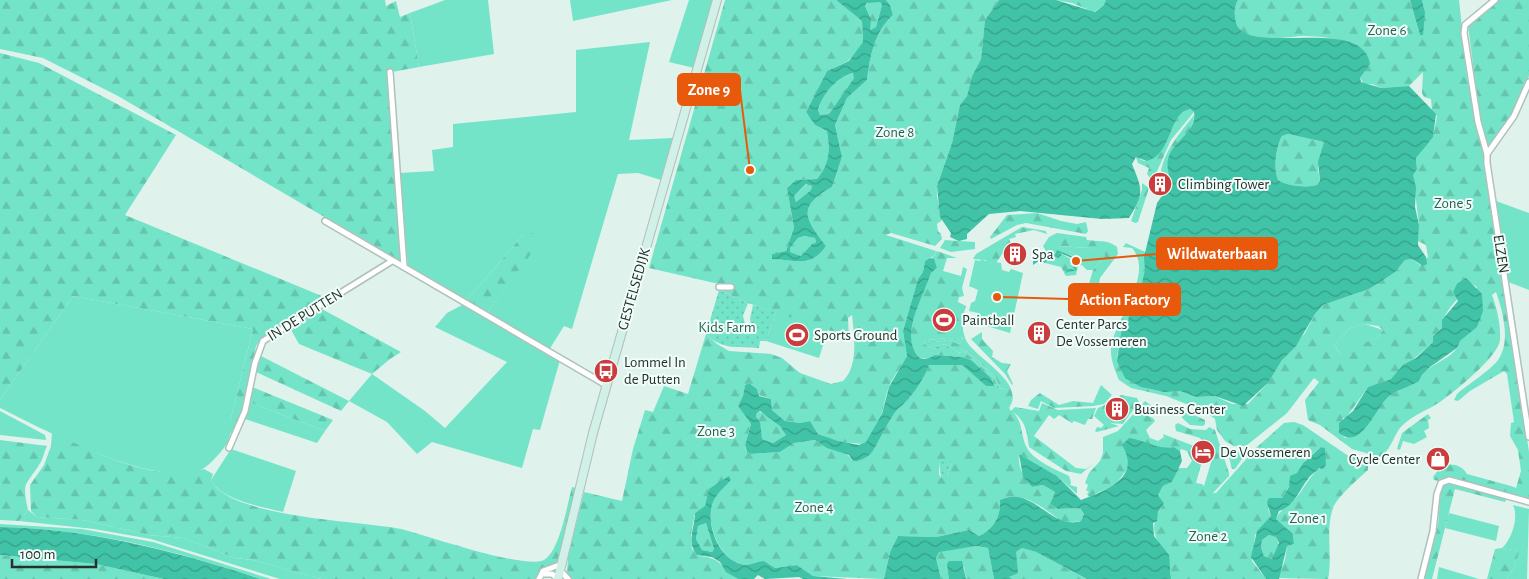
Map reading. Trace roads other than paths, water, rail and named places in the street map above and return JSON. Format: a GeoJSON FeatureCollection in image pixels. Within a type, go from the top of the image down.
{"type":"FeatureCollection","features":[{"type":"Feature","properties":{"kind":"main road","name":"GESTELSEDIJK"},"geometry":{"type":"LineString","coordinates":[[558,579],[606,384],[717,0]]}},
{"type":"Feature","properties":{"kind":"street","name":"ELZEN"},"geometry":{"type":"LineString","coordinates":[[1494,0],[1466,25],[1464,33],[1478,122],[1487,154],[1529,437]]}},
{"type":"Feature","properties":{"kind":"street"},"geometry":{"type":"LineString","coordinates":[[390,72],[404,267]]}},
{"type":"Feature","properties":{"kind":"street"},"geometry":{"type":"LineString","coordinates":[[1487,154],[1514,116],[1529,82]]}},
{"type":"Feature","properties":{"kind":"street"},"geometry":{"type":"LineString","coordinates":[[325,221],[606,384]]}},
{"type":"Feature","properties":{"kind":"street","name":"IN DE PUTTEN"},"geometry":{"type":"LineString","coordinates":[[229,448],[245,411],[257,355],[263,341],[392,261]]}},
{"type":"Feature","properties":{"kind":"street"},"geometry":{"type":"LineString","coordinates":[[719,287],[731,287]]}},
{"type":"Feature","properties":{"kind":"street"},"geometry":{"type":"LineString","coordinates":[[1420,579],[1433,530],[1438,487],[1444,481],[1462,483],[1529,502]]}},
{"type":"Feature","properties":{"kind":"street"},"geometry":{"type":"LineString","coordinates":[[540,576],[548,568],[561,567],[568,579]]}},
{"type":"Feature","properties":{"kind":"street"},"geometry":{"type":"LineString","coordinates":[[540,576],[552,574],[558,579]]}},
{"type":"Feature","properties":{"kind":"water"},"geometry":{"type":"Polygon","coordinates":[[[836,0],[886,0],[890,5],[893,15],[877,37],[867,80],[847,98],[835,125],[842,157],[832,187],[821,194],[809,207],[809,220],[826,246],[820,253],[809,260],[772,259],[772,254],[786,251],[794,228],[787,188],[796,180],[817,179],[827,162],[829,144],[827,131],[815,125],[806,112],[827,71],[849,61],[863,42],[862,21],[836,0]],[[880,2],[867,3],[865,6],[871,19],[870,30],[876,27],[882,5],[880,2]],[[853,73],[836,82],[827,92],[818,110],[820,115],[829,114],[854,78],[853,73]],[[806,184],[794,196],[796,202],[811,190],[812,186],[806,184]],[[804,236],[798,238],[790,248],[790,252],[801,256],[812,244],[816,243],[815,238],[804,236]]]}},
{"type":"Feature","properties":{"kind":"water"},"geometry":{"type":"Polygon","coordinates":[[[999,0],[1056,0],[1095,12],[1104,5],[1106,0],[1238,0],[1235,8],[1235,19],[1244,32],[1259,37],[1327,38],[1347,41],[1363,49],[1370,64],[1360,78],[1361,82],[1381,88],[1409,86],[1436,114],[1433,137],[1416,158],[1417,169],[1413,175],[1416,187],[1415,207],[1419,225],[1418,245],[1426,257],[1427,264],[1423,266],[1412,259],[1405,260],[1395,272],[1369,289],[1323,305],[1315,314],[1296,346],[1282,360],[1268,383],[1243,406],[1215,396],[1196,397],[1180,391],[1164,392],[1141,387],[1125,378],[1117,361],[1121,332],[1126,327],[1134,299],[1140,292],[1145,270],[1144,257],[1157,203],[1170,184],[1169,156],[1192,125],[1194,112],[1190,109],[1183,112],[1174,125],[1162,150],[1155,157],[1147,161],[1136,157],[1132,164],[1140,185],[1140,197],[1129,218],[1102,219],[1020,211],[989,214],[967,234],[967,239],[959,241],[950,237],[951,233],[940,217],[937,186],[952,143],[960,105],[967,96],[972,76],[981,59],[985,20],[999,0]],[[1288,134],[1282,136],[1276,158],[1276,175],[1278,180],[1297,186],[1317,185],[1320,181],[1318,162],[1324,142],[1288,134]]]}},
{"type":"Feature","properties":{"kind":"water"},"geometry":{"type":"Polygon","coordinates":[[[1410,0],[1422,0],[1425,12],[1423,35],[1420,35],[1410,0]]]}},
{"type":"Feature","properties":{"kind":"water"},"geometry":{"type":"Polygon","coordinates":[[[1057,250],[1078,259],[1075,264],[1077,270],[1064,273],[1069,269],[1076,270],[1073,268],[1074,260],[1077,260],[1060,253],[1062,255],[1058,258],[1047,253],[1048,259],[1045,263],[1039,261],[1033,265],[1033,261],[1037,258],[1046,259],[1046,251],[1055,254],[1057,250]]]}},
{"type":"Feature","properties":{"kind":"water"},"geometry":{"type":"Polygon","coordinates":[[[930,258],[934,259],[937,268],[931,273],[915,314],[912,325],[912,346],[917,355],[924,359],[935,355],[962,357],[971,360],[991,378],[994,386],[986,386],[962,365],[929,365],[916,389],[893,415],[873,451],[859,461],[853,461],[849,455],[827,448],[815,440],[794,443],[780,452],[751,454],[747,452],[745,445],[751,424],[738,406],[743,396],[745,385],[749,383],[757,389],[759,396],[771,399],[772,410],[785,421],[800,423],[810,421],[818,434],[838,441],[859,445],[866,442],[882,414],[889,387],[907,356],[903,331],[925,261],[930,258]],[[760,411],[757,413],[756,417],[760,422],[762,439],[773,443],[786,435],[780,426],[760,411]]]}},
{"type":"Feature","properties":{"kind":"water"},"geometry":{"type":"Polygon","coordinates":[[[1466,278],[1482,294],[1483,311],[1477,327],[1461,340],[1457,348],[1430,367],[1419,381],[1388,397],[1360,433],[1354,437],[1347,437],[1339,433],[1339,423],[1353,411],[1368,387],[1391,379],[1403,365],[1416,358],[1433,342],[1433,336],[1442,328],[1442,320],[1458,301],[1453,292],[1457,284],[1466,278]]]}},
{"type":"Feature","properties":{"kind":"water"},"geometry":{"type":"Polygon","coordinates":[[[1129,438],[1156,446],[1174,447],[1180,451],[1182,461],[1172,482],[1163,486],[1158,495],[1164,503],[1158,512],[1157,521],[1153,523],[1154,536],[1169,555],[1171,579],[1087,579],[1036,552],[1022,548],[1016,552],[1018,573],[1009,577],[1013,579],[994,579],[988,548],[976,546],[939,552],[936,558],[941,579],[884,579],[890,552],[898,536],[936,537],[969,530],[979,536],[989,530],[996,521],[1000,500],[1011,497],[1022,498],[1032,502],[1060,520],[1070,522],[1081,521],[1084,514],[1080,508],[1058,509],[1050,504],[1055,492],[1043,485],[1032,487],[1023,477],[1019,454],[1057,476],[1081,500],[1110,487],[1124,474],[1128,466],[1127,456],[1122,445],[1129,438]]]}},
{"type":"Feature","properties":{"kind":"water"},"geometry":{"type":"Polygon","coordinates":[[[1321,447],[1325,448],[1326,465],[1323,469],[1319,468],[1311,476],[1289,506],[1279,511],[1276,519],[1293,534],[1294,544],[1287,546],[1279,579],[1266,579],[1251,557],[1257,531],[1271,516],[1267,502],[1269,498],[1282,498],[1289,487],[1290,476],[1297,473],[1304,462],[1321,447]],[[1269,535],[1262,540],[1261,547],[1264,556],[1272,559],[1279,543],[1276,537],[1269,535]]]}},
{"type":"Feature","properties":{"kind":"water"},"geometry":{"type":"Polygon","coordinates":[[[729,476],[731,480],[713,502],[711,520],[715,539],[726,555],[733,560],[747,565],[764,561],[775,568],[797,565],[813,576],[847,579],[803,579],[799,577],[765,579],[758,575],[754,579],[738,579],[726,572],[720,562],[712,557],[697,555],[692,545],[695,513],[705,506],[709,489],[729,476]],[[706,523],[698,526],[696,539],[702,550],[712,552],[714,549],[706,523]]]}},
{"type":"Feature","properties":{"kind":"water"},"geometry":{"type":"Polygon","coordinates":[[[0,527],[67,532],[132,543],[197,559],[261,579],[164,579],[96,564],[0,555],[0,527]]]}},
{"type":"Feature","properties":{"kind":"water"},"geometry":{"type":"Polygon","coordinates":[[[949,561],[962,561],[966,579],[949,579],[947,564],[949,561]]]}},
{"type":"Feature","properties":{"kind":"place","name":"Zone 9"},"geometry":{"type":"Point","coordinates":[750,170]}},
{"type":"Feature","properties":{"kind":"place","name":"Climbing Tower"},"geometry":{"type":"Point","coordinates":[1160,184]}},
{"type":"Feature","properties":{"kind":"place","name":"Spa"},"geometry":{"type":"Point","coordinates":[1015,254]}},
{"type":"Feature","properties":{"kind":"place","name":"Wildwaterbaan"},"geometry":{"type":"Point","coordinates":[1076,261]}},
{"type":"Feature","properties":{"kind":"place","name":"Action Factory"},"geometry":{"type":"Point","coordinates":[997,297]}},
{"type":"Feature","properties":{"kind":"place","name":"Paintball"},"geometry":{"type":"Point","coordinates":[944,320]}},
{"type":"Feature","properties":{"kind":"place","name":"Center Parcs De Vossemeren"},"geometry":{"type":"Point","coordinates":[1039,333]}},
{"type":"Feature","properties":{"kind":"place","name":"Sports Ground"},"geometry":{"type":"Point","coordinates":[797,335]}},
{"type":"Feature","properties":{"kind":"place","name":"Lommel In de Putten"},"geometry":{"type":"Point","coordinates":[606,371]}},
{"type":"Feature","properties":{"kind":"place","name":"Business Center"},"geometry":{"type":"Point","coordinates":[1117,409]}},
{"type":"Feature","properties":{"kind":"place","name":"De Vossemeren"},"geometry":{"type":"Point","coordinates":[1203,452]}},
{"type":"Feature","properties":{"kind":"place","name":"Cycle Center"},"geometry":{"type":"Point","coordinates":[1438,459]}},
{"type":"Feature","properties":{"kind":"park label","name":"Zone 6"},"geometry":{"type":"Point","coordinates":[1387,30]}},
{"type":"Feature","properties":{"kind":"park label","name":"Zone 8"},"geometry":{"type":"Point","coordinates":[895,132]}},
{"type":"Feature","properties":{"kind":"park label","name":"Zone 5"},"geometry":{"type":"Point","coordinates":[1453,203]}},
{"type":"Feature","properties":{"kind":"park label","name":"Kids Farm"},"geometry":{"type":"Point","coordinates":[727,327]}},
{"type":"Feature","properties":{"kind":"park label","name":"Zone 3"},"geometry":{"type":"Point","coordinates":[716,431]}},
{"type":"Feature","properties":{"kind":"park label","name":"Zone 4"},"geometry":{"type":"Point","coordinates":[814,507]}},
{"type":"Feature","properties":{"kind":"park label","name":"Zone 1"},"geometry":{"type":"Point","coordinates":[1308,518]}},
{"type":"Feature","properties":{"kind":"park label","name":"Zone 2"},"geometry":{"type":"Point","coordinates":[1208,536]}}]}
